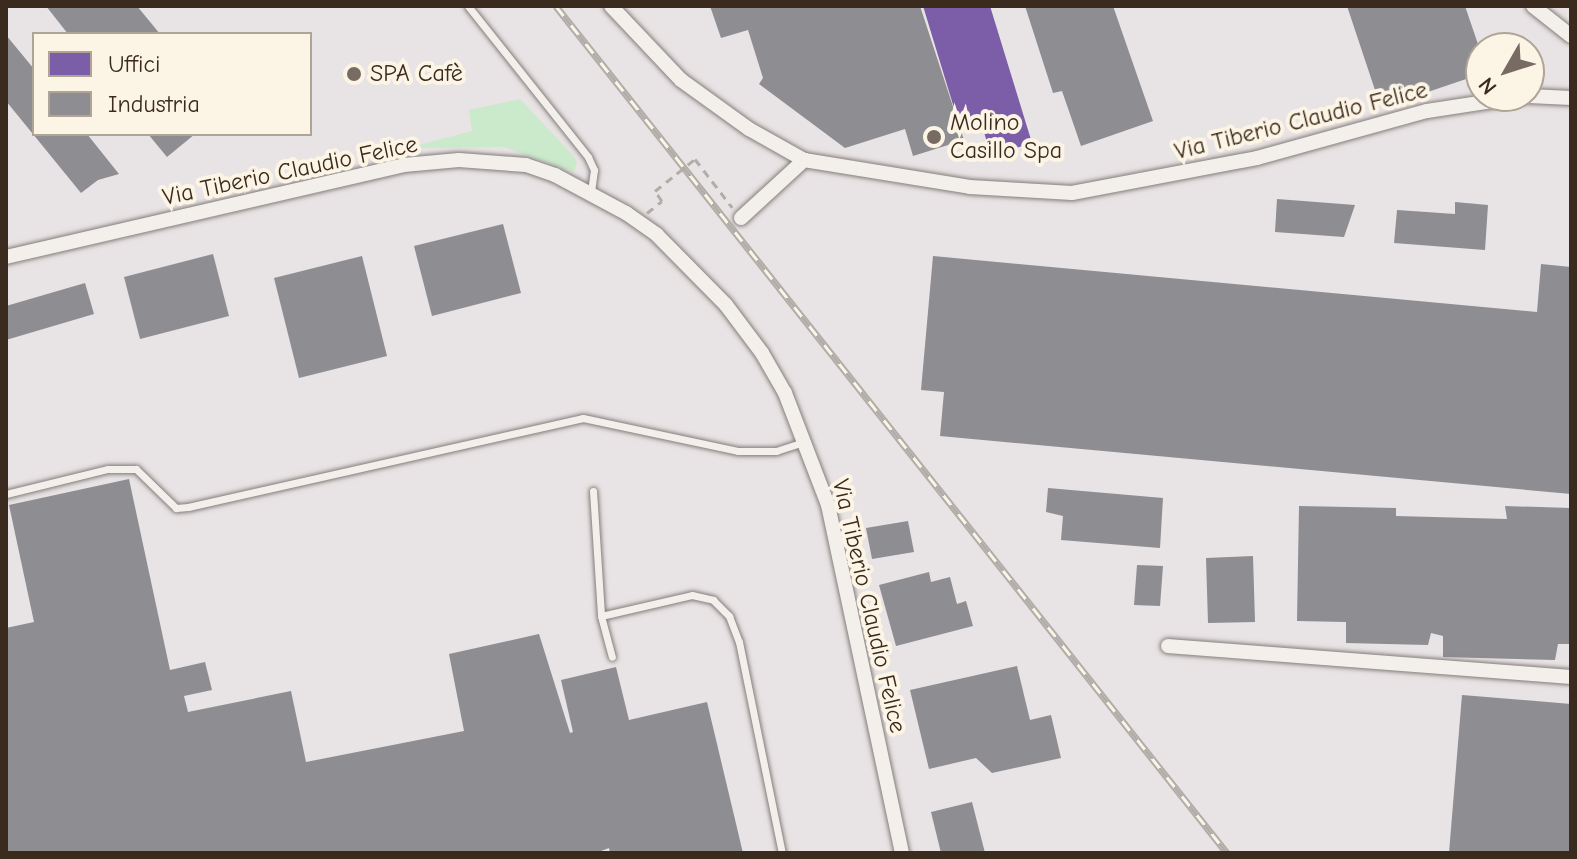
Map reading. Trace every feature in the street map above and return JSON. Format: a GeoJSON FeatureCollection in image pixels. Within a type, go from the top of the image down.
{"type":"FeatureCollection","features":[{"type":"Feature","properties":{"kind":"street","name":"Via Tiberio Claudio Felice"},"geometry":{"type":"LineString","coordinates":[[611,6],[681,80],[749,129],[804,160],[970,187],[1072,193],[1257,158],[1427,111],[1465,105]]}},
{"type":"Feature","properties":{"kind":"street"},"geometry":{"type":"LineString","coordinates":[[1533,6],[1571,36]]}},
{"type":"Feature","properties":{"kind":"street","name":"Via Tiberio Claudio Felice"},"geometry":{"type":"LineString","coordinates":[[1545,97],[1571,98]]}},
{"type":"Feature","properties":{"kind":"street","name":"Via Tiberio Claudio Felice"},"geometry":{"type":"LineString","coordinates":[[6,257],[404,165],[459,160],[526,165],[591,192],[657,235],[726,305],[762,353],[785,393],[806,442],[828,505],[902,853]]}},
{"type":"Feature","properties":{"kind":"street"},"geometry":{"type":"LineString","coordinates":[[741,218],[804,160]]}},
{"type":"Feature","properties":{"kind":"street"},"geometry":{"type":"LineString","coordinates":[[1168,646],[1571,677]]}},
{"type":"Feature","properties":{"kind":"lane"},"geometry":{"type":"LineString","coordinates":[[468,6],[588,157],[594,170],[591,192]]}},
{"type":"Feature","properties":{"kind":"lane"},"geometry":{"type":"LineString","coordinates":[[6,494],[108,469],[136,469],[176,508],[188,507],[583,418],[738,451],[776,451],[806,442]]}},
{"type":"Feature","properties":{"kind":"lane"},"geometry":{"type":"LineString","coordinates":[[593,491],[601,616],[612,657]]}},
{"type":"Feature","properties":{"kind":"lane"},"geometry":{"type":"LineString","coordinates":[[601,616],[692,595],[713,600],[729,616],[739,642],[782,853]]}},
{"type":"Feature","properties":{"kind":"path"},"geometry":{"type":"LineString","coordinates":[[655,206],[662,201],[655,191],[695,159],[741,218]]}},
{"type":"Feature","properties":{"kind":"green space"},"geometry":{"type":"Polygon","coordinates":[[[520,99],[572,154],[577,162],[574,172],[504,147],[407,148],[472,131],[469,110],[520,99]]]}},
{"type":"Feature","properties":{"kind":"building: Uffici"},"geometry":{"type":"Polygon","coordinates":[[[923,6],[990,6],[1032,143],[991,156],[979,115],[958,121],[923,6]]]}},
{"type":"Feature","properties":{"kind":"building: Industria"},"geometry":{"type":"Polygon","coordinates":[[[46,6],[137,6],[158,32],[66,32],[46,6]]]}},
{"type":"Feature","properties":{"kind":"building: Industria"},"geometry":{"type":"Polygon","coordinates":[[[710,6],[920,6],[964,140],[913,156],[905,129],[845,148],[759,84],[763,78],[748,30],[721,38],[710,6]]]}},
{"type":"Feature","properties":{"kind":"building: Industria"},"geometry":{"type":"Polygon","coordinates":[[[1025,6],[1113,6],[1153,121],[1081,146],[1062,91],[1053,93],[1025,6]]]}},
{"type":"Feature","properties":{"kind":"building: Industria"},"geometry":{"type":"Polygon","coordinates":[[[1347,6],[1465,6],[1474,32],[1465,32],[1465,79],[1410,98],[1407,89],[1378,99],[1347,6]]]}},
{"type":"Feature","properties":{"kind":"building: Industria"},"geometry":{"type":"Polygon","coordinates":[[[6,35],[32,67],[32,133],[6,101],[6,35]]]}},
{"type":"Feature","properties":{"kind":"building: Industria"},"geometry":{"type":"Polygon","coordinates":[[[35,136],[89,136],[119,174],[98,180],[81,193],[35,136]]]}},
{"type":"Feature","properties":{"kind":"building: Industria"},"geometry":{"type":"Polygon","coordinates":[[[150,136],[193,136],[167,157],[150,136]]]}},
{"type":"Feature","properties":{"kind":"building: Industria"},"geometry":{"type":"Polygon","coordinates":[[[1277,199],[1355,205],[1344,237],[1275,232],[1277,199]]]}},
{"type":"Feature","properties":{"kind":"building: Industria"},"geometry":{"type":"Polygon","coordinates":[[[1455,202],[1488,205],[1485,250],[1394,243],[1397,210],[1455,214],[1455,202]]]}},
{"type":"Feature","properties":{"kind":"building: Industria"},"geometry":{"type":"Polygon","coordinates":[[[503,224],[521,293],[432,316],[414,246],[503,224]]]}},
{"type":"Feature","properties":{"kind":"building: Industria"},"geometry":{"type":"Polygon","coordinates":[[[213,254],[229,316],[140,339],[124,277],[213,254]]]}},
{"type":"Feature","properties":{"kind":"building: Industria"},"geometry":{"type":"Polygon","coordinates":[[[362,256],[387,356],[299,378],[274,278],[362,256]]]}},
{"type":"Feature","properties":{"kind":"building: Industria"},"geometry":{"type":"Polygon","coordinates":[[[933,256],[1537,312],[1541,264],[1571,267],[1571,494],[940,436],[944,392],[921,390],[933,256]]]}},
{"type":"Feature","properties":{"kind":"building: Industria"},"geometry":{"type":"Polygon","coordinates":[[[85,283],[94,314],[6,340],[6,306],[85,283]]]}},
{"type":"Feature","properties":{"kind":"building: Industria"},"geometry":{"type":"Polygon","coordinates":[[[129,479],[170,670],[205,662],[212,690],[184,696],[188,712],[291,691],[306,762],[464,731],[449,654],[539,634],[570,733],[573,732],[561,680],[616,667],[629,720],[707,702],[743,853],[610,853],[609,848],[596,853],[6,853],[6,628],[34,622],[9,505],[129,479]]]}},
{"type":"Feature","properties":{"kind":"building: Industria"},"geometry":{"type":"Polygon","coordinates":[[[1048,488],[1163,498],[1160,548],[1061,540],[1063,516],[1046,512],[1048,488]]]}},
{"type":"Feature","properties":{"kind":"building: Industria"},"geometry":{"type":"Polygon","coordinates":[[[1299,506],[1396,508],[1396,516],[1507,519],[1505,506],[1571,508],[1571,644],[1558,644],[1555,660],[1443,657],[1443,636],[1431,633],[1428,645],[1346,643],[1346,622],[1297,621],[1299,506]]]}},
{"type":"Feature","properties":{"kind":"building: Industria"},"geometry":{"type":"Polygon","coordinates":[[[908,521],[914,552],[872,559],[866,528],[908,521]]]}},
{"type":"Feature","properties":{"kind":"building: Industria"},"geometry":{"type":"Polygon","coordinates":[[[1253,556],[1255,622],[1208,623],[1206,558],[1253,556]]]}},
{"type":"Feature","properties":{"kind":"building: Industria"},"geometry":{"type":"Polygon","coordinates":[[[1137,565],[1163,566],[1160,606],[1134,605],[1137,565]]]}},
{"type":"Feature","properties":{"kind":"building: Industria"},"geometry":{"type":"Polygon","coordinates":[[[929,572],[931,582],[950,577],[957,604],[966,601],[973,626],[896,646],[879,585],[929,572]]]}},
{"type":"Feature","properties":{"kind":"building: Industria"},"geometry":{"type":"Polygon","coordinates":[[[1017,666],[1030,720],[1051,715],[1061,758],[992,773],[976,758],[929,769],[910,690],[1017,666]]]}},
{"type":"Feature","properties":{"kind":"building: Industria"},"geometry":{"type":"Polygon","coordinates":[[[1462,695],[1571,704],[1571,853],[1449,853],[1462,695]]]}},
{"type":"Feature","properties":{"kind":"building: Industria"},"geometry":{"type":"Polygon","coordinates":[[[972,802],[985,853],[941,853],[931,812],[972,802]]]}},
{"type":"Feature","properties":{"kind":"railway"},"geometry":{"type":"LineString","coordinates":[[556,6],[1227,853]]}},
{"type":"Feature","properties":{"kind":"place","name":"SPA Cafè"},"geometry":{"type":"Point","coordinates":[354,74]}},
{"type":"Feature","properties":{"kind":"place","name":"Molino Casillo Spa"},"geometry":{"type":"Point","coordinates":[934,137]}}]}
